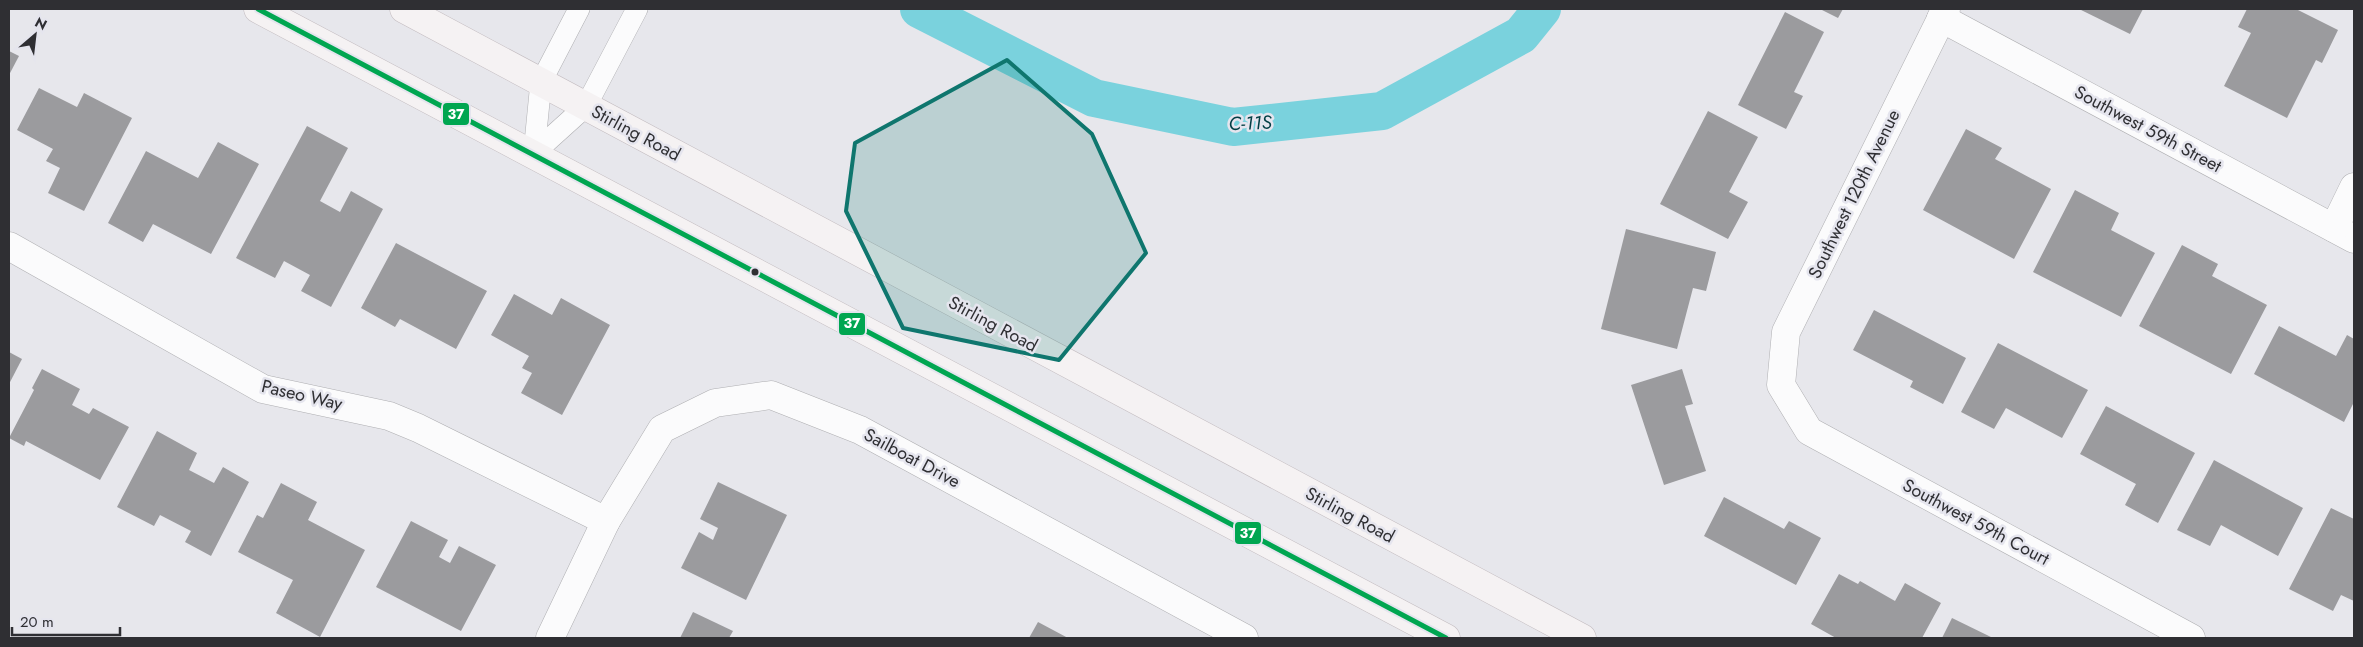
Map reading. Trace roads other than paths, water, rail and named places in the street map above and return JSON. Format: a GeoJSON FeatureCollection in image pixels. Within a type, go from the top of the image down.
{"type":"FeatureCollection","features":[{"type":"Feature","properties":{"kind":"main road"},"geometry":{"type":"LineString","coordinates":[[258,9],[1446,638]]}},
{"type":"Feature","properties":{"kind":"main road","name":"Stirling Road"},"geometry":{"type":"LineString","coordinates":[[404,9],[1582,638]]}},
{"type":"Feature","properties":{"kind":"street","name":"Southwest 59th Street"},"geometry":{"type":"LineString","coordinates":[[1944,14],[2344,234]]}},
{"type":"Feature","properties":{"kind":"street","name":"Southwest 120th Avenue"},"geometry":{"type":"LineString","coordinates":[[1781,385],[1786,332],[1944,14]]}},
{"type":"Feature","properties":{"kind":"street"},"geometry":{"type":"LineString","coordinates":[[2344,234],[2354,187]]}},
{"type":"Feature","properties":{"kind":"street","name":"Paseo Way"},"geometry":{"type":"LineString","coordinates":[[9,246],[263,389],[389,416],[418,428],[606,521]]}},
{"type":"Feature","properties":{"kind":"street","name":"Southwest 59th Court"},"geometry":{"type":"LineString","coordinates":[[1781,385],[1809,431],[2191,638]]}},
{"type":"Feature","properties":{"kind":"street","name":"Sailboat Drive"},"geometry":{"type":"LineString","coordinates":[[550,638],[606,521],[662,429],[715,403],[771,396],[860,430],[1244,638]]}},
{"type":"Feature","properties":{"kind":"lane"},"geometry":{"type":"LineString","coordinates":[[534,154],[541,82],[580,9]]}},
{"type":"Feature","properties":{"kind":"lane"},"geometry":{"type":"LineString","coordinates":[[534,154],[586,106],[637,9]]}},
{"type":"Feature","properties":{"kind":"waterway","name":"C-11S"},"geometry":{"type":"LineString","coordinates":[[919,9],[1094,98],[1233,127],[1382,111],[1521,35],[1542,9]]}}]}
